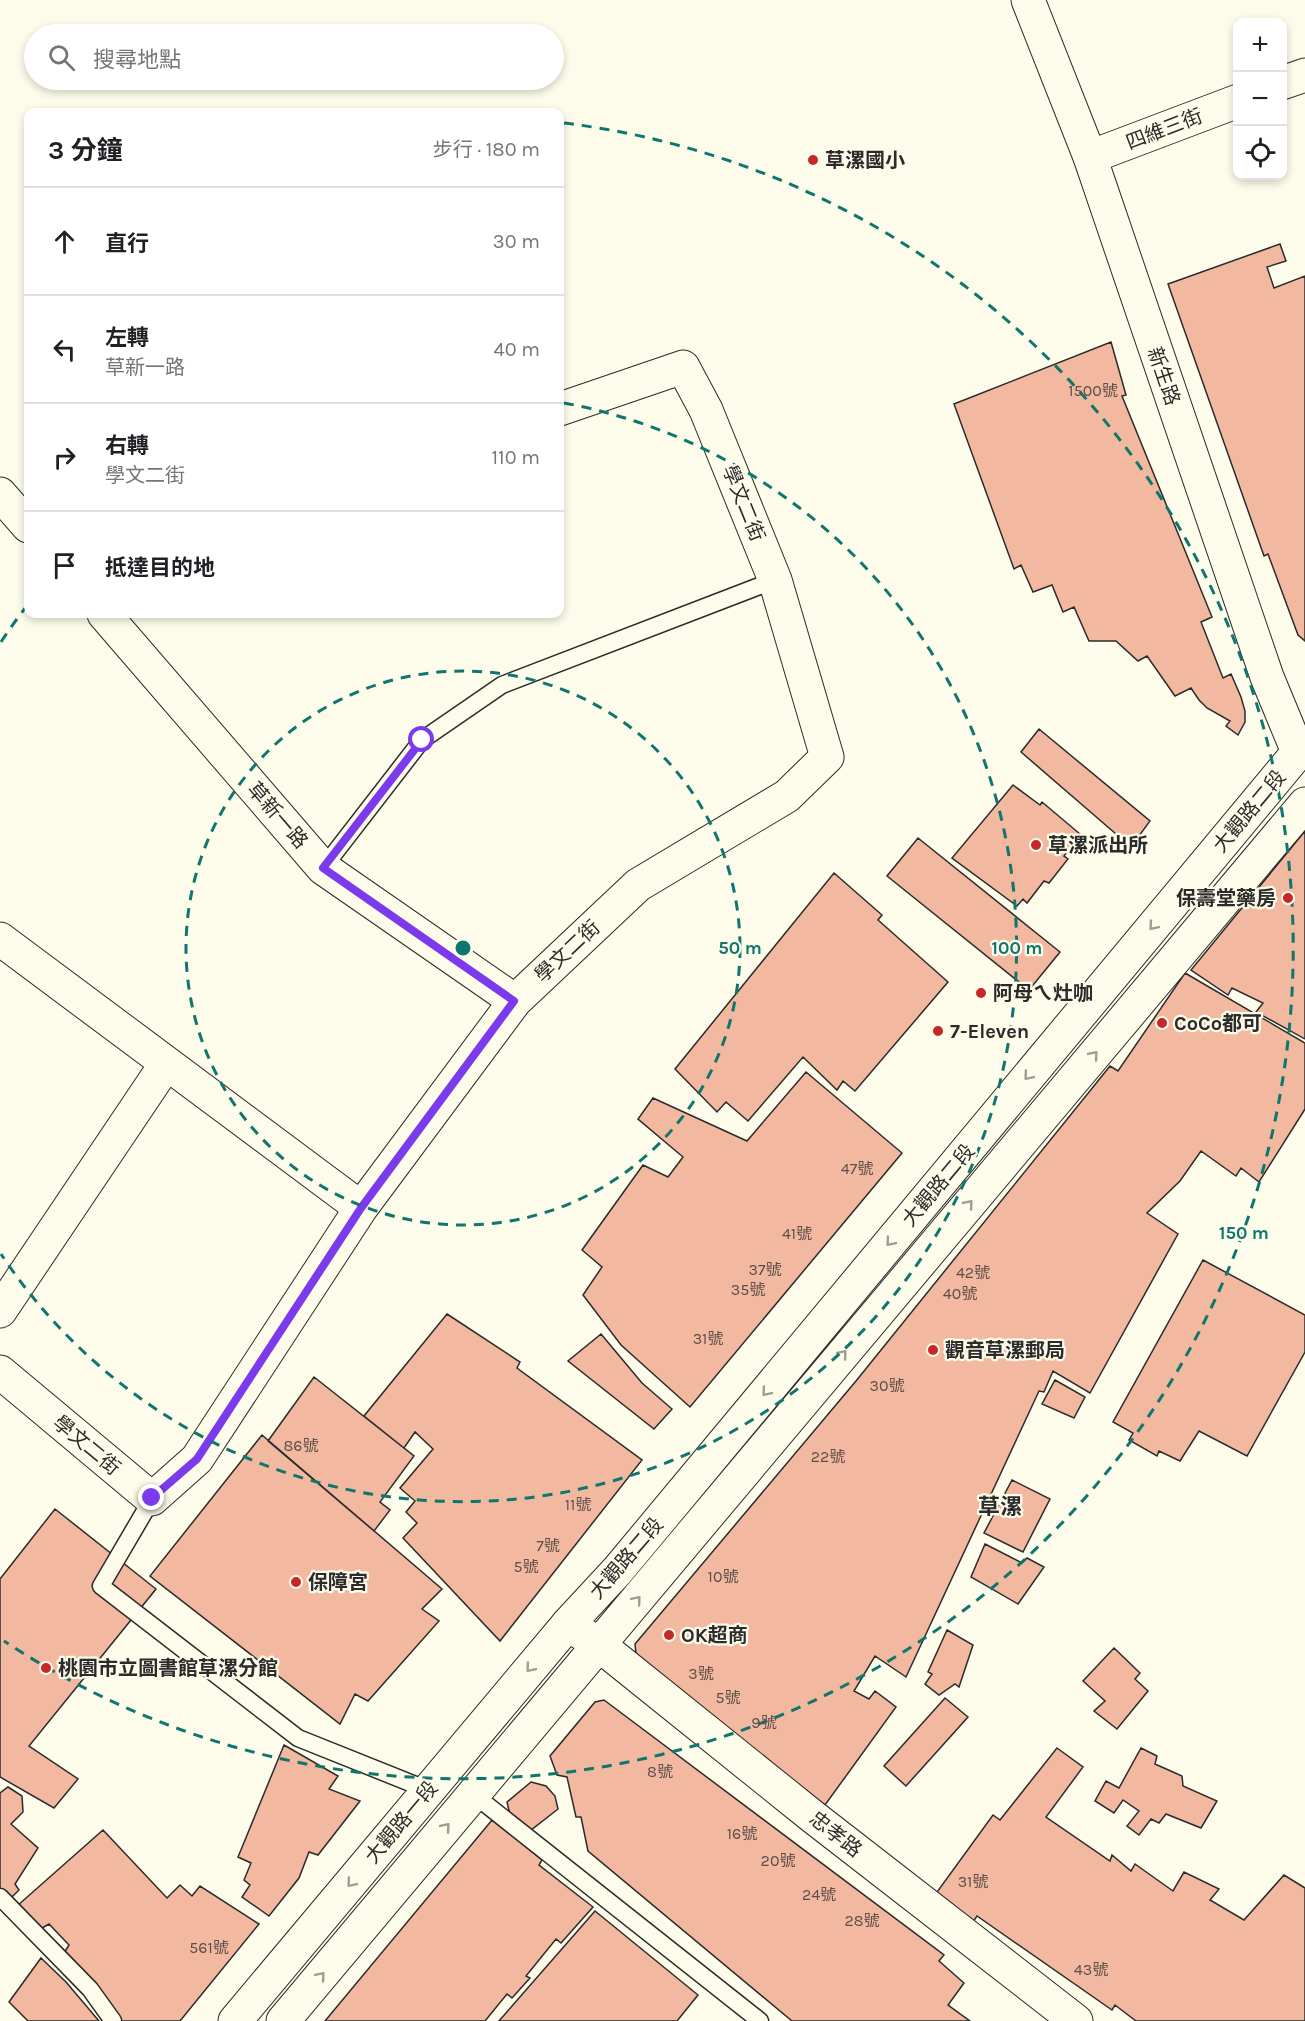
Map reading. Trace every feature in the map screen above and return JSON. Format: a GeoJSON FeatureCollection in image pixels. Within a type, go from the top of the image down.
{"type":"FeatureCollection","features":[{"type":"Feature","properties":{"kind":"street","name":"新生路"},"geometry":{"type":"LineString","coordinates":[[1028,0],[1090,157],[1267,677],[1303,749]]}},
{"type":"Feature","properties":{"kind":"street"},"geometry":{"type":"LineString","coordinates":[[1287,81],[1305,75]]}},
{"type":"Feature","properties":{"kind":"street","name":"四維三街"},"geometry":{"type":"LineString","coordinates":[[1090,157],[1233,103]]}},
{"type":"Feature","properties":{"kind":"street","name":"學文二街"},"geometry":{"type":"LineString","coordinates":[[0,1372],[152,1498],[197,1459],[361,1208],[514,1001],[638,885],[787,796],[827,757],[775,580],[706,410],[683,367],[564,408]]}},
{"type":"Feature","properties":{"kind":"street"},"geometry":{"type":"LineString","coordinates":[[0,494],[24,521]]}},
{"type":"Feature","properties":{"kind":"street","name":"草新一路"},"geometry":{"type":"LineString","coordinates":[[107,618],[323,868],[514,1001]]}},
{"type":"Feature","properties":{"kind":"street","name":"大觀路二段"},"geometry":{"type":"LineString","coordinates":[[568,1624],[618,1570],[1303,749]]}},
{"type":"Feature","properties":{"kind":"street","name":"大觀路二段"},"geometry":{"type":"LineString","coordinates":[[598,1644],[1305,804]]}},
{"type":"Feature","properties":{"kind":"street"},"geometry":{"type":"LineString","coordinates":[[0,939],[361,1208]]}},
{"type":"Feature","properties":{"kind":"street"},"geometry":{"type":"LineString","coordinates":[[0,1311],[166,1064]]}},
{"type":"Feature","properties":{"kind":"street","name":"忠孝路"},"geometry":{"type":"LineString","coordinates":[[568,1624],[598,1644],[1066,2018]]}},
{"type":"Feature","properties":{"kind":"street","name":"大觀路一段"},"geometry":{"type":"LineString","coordinates":[[235,2021],[568,1624]]}},
{"type":"Feature","properties":{"kind":"street","name":"大觀路一段"},"geometry":{"type":"LineString","coordinates":[[283,2021],[598,1644]]}},
{"type":"Feature","properties":{"kind":"lane"},"geometry":{"type":"LineString","coordinates":[[323,868],[422,740],[502,685],[775,580]]}},
{"type":"Feature","properties":{"kind":"lane"},"geometry":{"type":"LineString","coordinates":[[152,1498],[101,1586],[298,1738],[428,1790]]}},
{"type":"Feature","properties":{"kind":"lane"},"geometry":{"type":"LineString","coordinates":[[472,1794],[760,2021]]}},
{"type":"Feature","properties":{"kind":"lane"},"geometry":{"type":"LineString","coordinates":[[0,1897],[90,1989],[113,2021]]}},
{"type":"Feature","properties":{"kind":"building"},"geometry":{"type":"Polygon","coordinates":[[[1280,244],[1286,261],[1267,267],[1274,288],[1305,276],[1305,641],[1298,635],[1268,554],[1264,556],[1168,284],[1280,244]]]}},
{"type":"Feature","properties":{"kind":"building"},"geometry":{"type":"Polygon","coordinates":[[[1111,342],[1126,395],[1122,396],[1212,617],[1201,622],[1223,678],[1231,674],[1241,697],[1245,722],[1238,735],[1226,726],[1230,721],[1207,708],[1191,688],[1175,696],[1147,656],[1138,661],[1116,641],[1089,641],[1074,607],[1063,612],[1052,585],[1033,592],[1021,565],[1014,569],[954,404],[1111,342]]]}},
{"type":"Feature","properties":{"kind":"building"},"geometry":{"type":"Polygon","coordinates":[[[1039,729],[1150,821],[1131,847],[1021,752],[1039,729]]]}},
{"type":"Feature","properties":{"kind":"building"},"geometry":{"type":"Polygon","coordinates":[[[1013,785],[1040,805],[1042,802],[1080,834],[1064,856],[1068,859],[1049,883],[1044,881],[1027,903],[1023,899],[1017,906],[952,858],[1013,785]]]}},
{"type":"Feature","properties":{"kind":"building"},"geometry":{"type":"Polygon","coordinates":[[[1305,831],[1305,1039],[1256,1012],[1263,1003],[1232,988],[1228,995],[1191,970],[1305,831]]]}},
{"type":"Feature","properties":{"kind":"building"},"geometry":{"type":"Polygon","coordinates":[[[918,838],[1060,952],[1029,990],[887,876],[918,838]]]}},
{"type":"Feature","properties":{"kind":"building"},"geometry":{"type":"Polygon","coordinates":[[[834,873],[882,915],[878,920],[948,982],[855,1091],[843,1081],[837,1090],[803,1057],[748,1121],[726,1102],[717,1112],[675,1069],[834,873]]]}},
{"type":"Feature","properties":{"kind":"building"},"geometry":{"type":"Polygon","coordinates":[[[1185,973],[1305,1043],[1305,1109],[1259,1182],[1241,1168],[1236,1176],[1201,1151],[1180,1181],[1147,1213],[1178,1234],[1090,1393],[1053,1371],[1044,1392],[1039,1391],[906,1677],[875,1656],[854,1691],[869,1699],[875,1691],[896,1707],[825,1805],[637,1664],[635,1644],[856,1381],[1110,1066],[1118,1071],[1185,973]]]}},
{"type":"Feature","properties":{"kind":"building"},"geometry":{"type":"Polygon","coordinates":[[[806,1072],[902,1153],[690,1407],[621,1345],[583,1295],[602,1267],[582,1250],[643,1165],[668,1177],[683,1157],[638,1119],[653,1098],[747,1141],[806,1072]]]}},
{"type":"Feature","properties":{"kind":"building"},"geometry":{"type":"Polygon","coordinates":[[[1203,1260],[1305,1315],[1305,1352],[1247,1456],[1199,1431],[1180,1461],[1159,1451],[1157,1456],[1129,1440],[1133,1433],[1113,1422],[1203,1260]]]}},
{"type":"Feature","properties":{"kind":"building"},"geometry":{"type":"Polygon","coordinates":[[[447,1314],[520,1362],[517,1368],[642,1460],[500,1641],[403,1538],[417,1523],[406,1512],[415,1501],[400,1488],[433,1449],[415,1432],[404,1448],[364,1416],[447,1314]]]}},
{"type":"Feature","properties":{"kind":"building"},"geometry":{"type":"Polygon","coordinates":[[[601,1334],[642,1383],[672,1409],[654,1429],[568,1361],[601,1334]]]}},
{"type":"Feature","properties":{"kind":"building"},"geometry":{"type":"Polygon","coordinates":[[[314,1377],[414,1456],[380,1502],[390,1510],[374,1531],[268,1441],[314,1377]]]}},
{"type":"Feature","properties":{"kind":"building"},"geometry":{"type":"Polygon","coordinates":[[[1055,1380],[1085,1397],[1074,1418],[1042,1404],[1055,1380]]]}},
{"type":"Feature","properties":{"kind":"building","name":"保障宮"},"geometry":{"type":"Polygon","coordinates":[[[262,1435],[442,1589],[422,1609],[439,1621],[368,1701],[355,1694],[340,1724],[150,1576],[262,1435]]]}},
{"type":"Feature","properties":{"kind":"building"},"geometry":{"type":"Polygon","coordinates":[[[1012,1480],[1050,1499],[1023,1552],[984,1533],[1012,1480]]]}},
{"type":"Feature","properties":{"kind":"building","name":"桃園市立圖書館草漯分館"},"geometry":{"type":"Polygon","coordinates":[[[55,1509],[156,1589],[29,1746],[78,1779],[54,1808],[0,1777],[0,1579],[55,1509]]]}},
{"type":"Feature","properties":{"kind":"building"},"geometry":{"type":"Polygon","coordinates":[[[985,1544],[1022,1563],[1027,1558],[1044,1567],[1018,1604],[971,1577],[985,1544]]]}},
{"type":"Feature","properties":{"kind":"building"},"geometry":{"type":"Polygon","coordinates":[[[947,1630],[973,1645],[959,1687],[955,1684],[939,1695],[925,1684],[932,1674],[928,1672],[947,1630]]]}},
{"type":"Feature","properties":{"kind":"building"},"geometry":{"type":"Polygon","coordinates":[[[1114,1648],[1140,1673],[1135,1679],[1148,1691],[1117,1729],[1094,1711],[1105,1701],[1083,1681],[1114,1648]]]}},
{"type":"Feature","properties":{"kind":"building"},"geometry":{"type":"Polygon","coordinates":[[[945,1698],[968,1717],[906,1786],[884,1766],[945,1698]]]}},
{"type":"Feature","properties":{"kind":"building"},"geometry":{"type":"Polygon","coordinates":[[[604,1700],[944,1955],[939,1961],[964,1983],[948,2005],[970,2021],[792,2021],[588,1851],[581,1817],[576,1817],[567,1777],[557,1775],[550,1756],[595,1702],[604,1700]]]}},
{"type":"Feature","properties":{"kind":"building"},"geometry":{"type":"Polygon","coordinates":[[[284,1745],[338,1776],[329,1789],[360,1801],[318,1855],[309,1852],[299,1878],[269,1916],[242,1897],[250,1885],[244,1880],[251,1863],[238,1857],[284,1745]]]}},
{"type":"Feature","properties":{"kind":"building"},"geometry":{"type":"Polygon","coordinates":[[[1057,1748],[1083,1767],[1046,1817],[1110,1861],[1112,1855],[1131,1871],[1135,1864],[1173,1891],[1184,1872],[1219,1889],[1210,1900],[1244,1920],[1284,1875],[1305,1888],[1305,2021],[1136,2021],[1115,2005],[1112,2010],[977,1916],[973,1922],[937,1892],[993,1815],[1000,1820],[1057,1748]]]}},
{"type":"Feature","properties":{"kind":"building"},"geometry":{"type":"Polygon","coordinates":[[[1141,1748],[1157,1756],[1155,1764],[1182,1776],[1183,1786],[1217,1801],[1201,1828],[1166,1814],[1159,1823],[1151,1819],[1139,1835],[1127,1826],[1139,1811],[1123,1800],[1114,1813],[1095,1801],[1106,1781],[1119,1788],[1141,1748]]]}},
{"type":"Feature","properties":{"kind":"building"},"geometry":{"type":"Polygon","coordinates":[[[531,1782],[546,1786],[555,1796],[558,1809],[531,1830],[511,1819],[507,1802],[531,1782]]]}},
{"type":"Feature","properties":{"kind":"building"},"geometry":{"type":"Polygon","coordinates":[[[8,1787],[22,1796],[23,1812],[11,1824],[38,1848],[15,1884],[19,1890],[8,1901],[0,1893],[0,1793],[8,1787]]]}},
{"type":"Feature","properties":{"kind":"building"},"geometry":{"type":"Polygon","coordinates":[[[492,1820],[542,1860],[539,1865],[593,1907],[561,1943],[556,1939],[526,1976],[530,1978],[512,1998],[507,1994],[485,2021],[325,2021],[492,1820]]]}},
{"type":"Feature","properties":{"kind":"building"},"geometry":{"type":"Polygon","coordinates":[[[103,1830],[167,1898],[180,1885],[192,1896],[200,1886],[259,1924],[180,2021],[120,2021],[62,1956],[69,1945],[49,1924],[37,1931],[17,1906],[103,1830]]]}},
{"type":"Feature","properties":{"kind":"building"},"geometry":{"type":"Polygon","coordinates":[[[595,1911],[698,1995],[677,2021],[499,2021],[595,1911]]]}},
{"type":"Feature","properties":{"kind":"building"},"geometry":{"type":"Polygon","coordinates":[[[41,1958],[66,1982],[99,2021],[28,2021],[9,2002],[41,1958]]]}},
{"type":"Feature","properties":{"kind":"place","name":"草漯國小"},"geometry":{"type":"Point","coordinates":[813,160]}},
{"type":"Feature","properties":{"kind":"place","name":"草漯派出所"},"geometry":{"type":"Point","coordinates":[1036,845]}},
{"type":"Feature","properties":{"kind":"place","name":"保壽堂藥房"},"geometry":{"type":"Point","coordinates":[1288,898]}},
{"type":"Feature","properties":{"kind":"place","name":"阿母ㄟ灶咖"},"geometry":{"type":"Point","coordinates":[981,993]}},
{"type":"Feature","properties":{"kind":"place","name":"CoCo都可"},"geometry":{"type":"Point","coordinates":[1162,1023]}},
{"type":"Feature","properties":{"kind":"place","name":"7-Eleven"},"geometry":{"type":"Point","coordinates":[938,1031]}},
{"type":"Feature","properties":{"kind":"place","name":"觀音草漯郵局"},"geometry":{"type":"Point","coordinates":[933,1350]}},
{"type":"Feature","properties":{"kind":"place","name":"保障宮"},"geometry":{"type":"Point","coordinates":[296,1582]}},
{"type":"Feature","properties":{"kind":"place","name":"OK超商"},"geometry":{"type":"Point","coordinates":[669,1635]}},
{"type":"Feature","properties":{"kind":"place","name":"桃園市立圖書館草漯分館"},"geometry":{"type":"Point","coordinates":[46,1668]}},
{"type":"Feature","properties":{"kind":"district","name":"草漯"},"geometry":{"type":"Point","coordinates":[1000,1506]}},
{"type":"Feature","properties":{"kind":"route"},"geometry":{"type":"LineString","coordinates":[[152,1498],[197,1459],[361,1208],[514,1001],[323,868],[422,740]]}}]}
